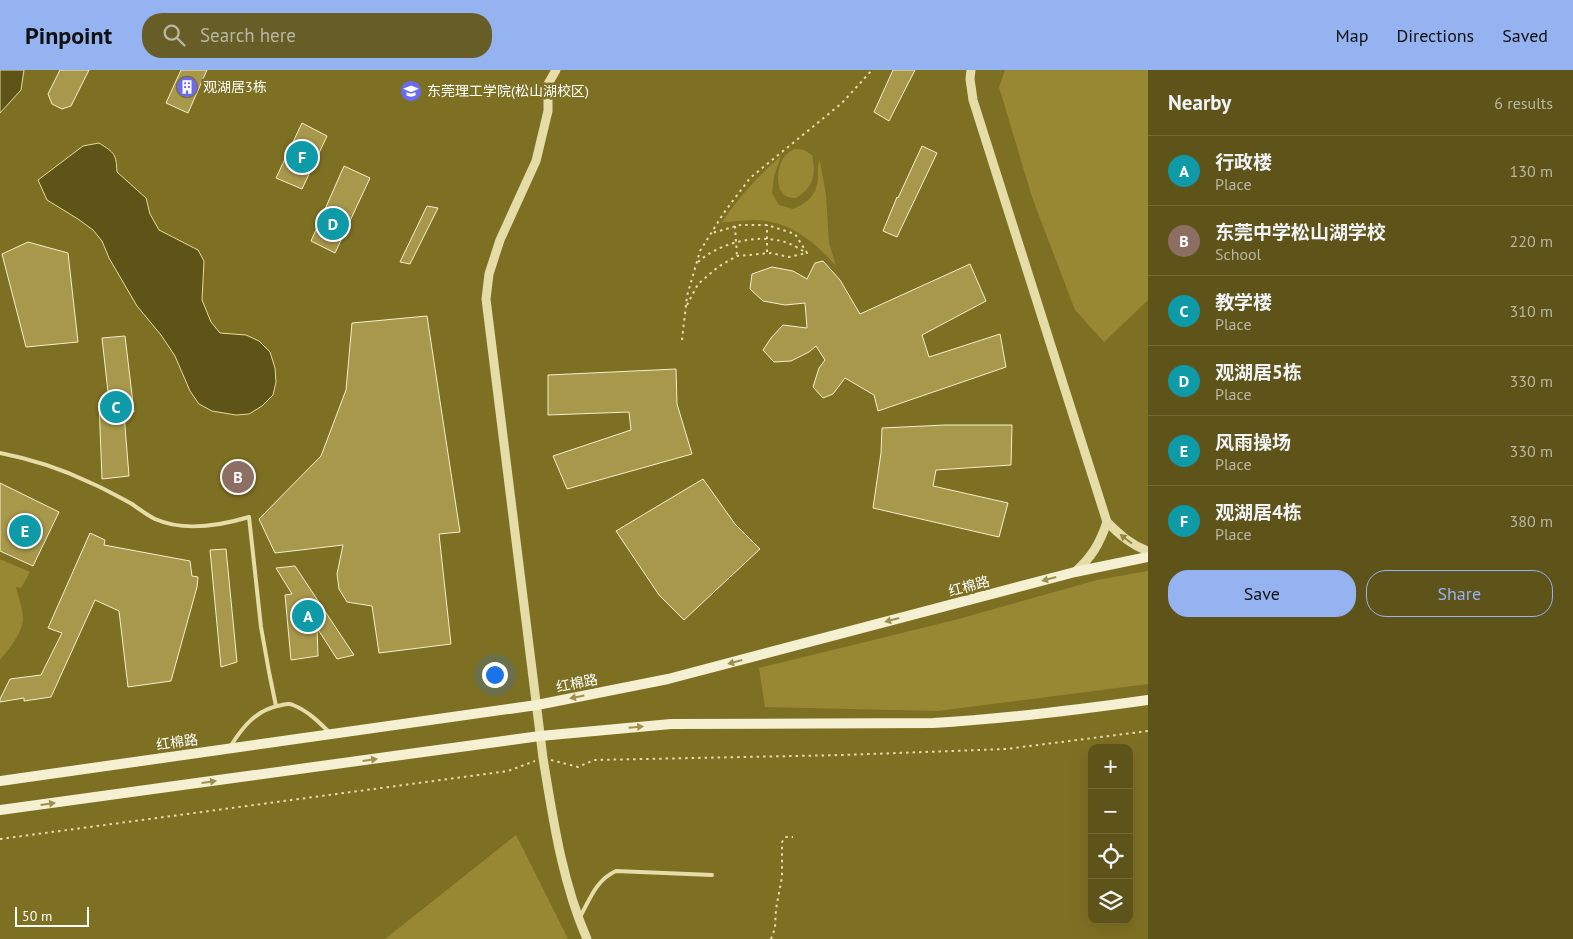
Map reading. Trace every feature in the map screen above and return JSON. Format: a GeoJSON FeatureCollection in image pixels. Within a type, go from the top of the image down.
{"type":"FeatureCollection","features":[{"type":"Feature","properties":{"kind":"main road","name":"红棉路"},"geometry":{"type":"LineString","coordinates":[[0,781],[537,705],[668,679],[1075,572],[1148,557]]}},
{"type":"Feature","properties":{"kind":"main road"},"geometry":{"type":"LineString","coordinates":[[0,810],[540,736],[671,724],[924,723],[969,721],[1080,710],[1148,700]]}},
{"type":"Feature","properties":{"kind":"street"},"geometry":{"type":"LineString","coordinates":[[556,70],[548,84],[548,111],[536,161],[500,240],[489,274],[486,300],[543,758],[551,808],[570,895],[587,939]]}},
{"type":"Feature","properties":{"kind":"street"},"geometry":{"type":"LineString","coordinates":[[971,70],[970,79],[973,100],[1107,522],[1129,542],[1148,551]]}},
{"type":"Feature","properties":{"kind":"street"},"geometry":{"type":"LineString","coordinates":[[1075,572],[1096,550],[1107,522]]}},
{"type":"Feature","properties":{"kind":"lane"},"geometry":{"type":"LineString","coordinates":[[0,453],[25,458],[62,470],[92,483],[155,519],[181,525],[206,526],[229,523],[249,517],[261,627],[268,672],[276,706]]}},
{"type":"Feature","properties":{"kind":"lane"},"geometry":{"type":"LineString","coordinates":[[228,749],[240,731],[255,715],[276,706],[291,704],[309,713],[332,734]]}},
{"type":"Feature","properties":{"kind":"lane"},"geometry":{"type":"LineString","coordinates":[[579,919],[595,888],[606,875],[616,871],[712,875]]}},
{"type":"Feature","properties":{"kind":"path"},"geometry":{"type":"LineString","coordinates":[[682,340],[687,296],[700,251],[723,214],[750,178],[842,103],[872,70]]}},
{"type":"Feature","properties":{"kind":"path"},"geometry":{"type":"LineString","coordinates":[[712,233],[735,226],[767,224],[795,234],[807,253]]}},
{"type":"Feature","properties":{"kind":"path"},"geometry":{"type":"LineString","coordinates":[[767,224],[767,253]]}},
{"type":"Feature","properties":{"kind":"path"},"geometry":{"type":"LineString","coordinates":[[735,226],[737,256]]}},
{"type":"Feature","properties":{"kind":"path"},"geometry":{"type":"LineString","coordinates":[[697,263],[718,248],[735,241],[767,240],[788,243],[807,253]]}},
{"type":"Feature","properties":{"kind":"path"},"geometry":{"type":"LineString","coordinates":[[686,306],[698,284],[718,266],[737,256],[767,253],[789,257],[807,253]]}},
{"type":"Feature","properties":{"kind":"path"},"geometry":{"type":"LineString","coordinates":[[0,839],[508,771],[543,758],[578,767],[594,760],[843,755],[1006,749],[1148,731]]}},
{"type":"Feature","properties":{"kind":"path"},"geometry":{"type":"LineString","coordinates":[[771,939],[775,928],[776,909],[782,877],[782,842],[786,837],[793,837]]}},
{"type":"Feature","properties":{"kind":"shaded area"},"geometry":{"type":"Polygon","coordinates":[[[0,70],[24,70],[21,90],[0,113],[0,70]]]}},
{"type":"Feature","properties":{"kind":"shaded area"},"geometry":{"type":"Polygon","coordinates":[[[1005,70],[1148,70],[1148,300],[1104,342],[1075,310],[1032,197],[999,87],[1005,70]]]}},
{"type":"Feature","properties":{"kind":"shaded area"},"geometry":{"type":"Polygon","coordinates":[[[99,143],[114,155],[117,172],[146,198],[150,214],[159,230],[198,250],[204,261],[202,300],[211,322],[220,333],[246,335],[259,341],[270,352],[275,368],[276,382],[273,395],[262,406],[249,414],[236,415],[212,411],[199,404],[190,391],[175,356],[161,335],[137,306],[109,258],[102,241],[93,230],[47,200],[38,180],[83,146],[99,143]]]}},
{"type":"Feature","properties":{"kind":"shaded area"},"geometry":{"type":"Polygon","coordinates":[[[794,149],[804,150],[812,155],[814,169],[810,185],[796,198],[788,197],[780,190],[778,179],[778,173],[784,157],[794,149]]]}},
{"type":"Feature","properties":{"kind":"shaded area"},"geometry":{"type":"Polygon","coordinates":[[[781,156],[774,176],[772,193],[779,205],[793,209],[804,204],[814,193],[820,161],[826,195],[829,243],[836,266],[810,240],[789,228],[766,221],[722,222],[749,187],[781,156]]]}},
{"type":"Feature","properties":{"kind":"shaded area"},"geometry":{"type":"Polygon","coordinates":[[[0,559],[30,572],[21,588],[16,587],[23,615],[22,625],[15,641],[0,660],[0,559]]]}},
{"type":"Feature","properties":{"kind":"shaded area"},"geometry":{"type":"Polygon","coordinates":[[[1148,571],[1148,684],[938,711],[765,707],[759,668],[955,620],[1097,580],[1148,571]]]}},
{"type":"Feature","properties":{"kind":"shaded area"},"geometry":{"type":"Polygon","coordinates":[[[516,835],[568,939],[385,939],[516,835]]]}},
{"type":"Feature","properties":{"kind":"building"},"geometry":{"type":"Polygon","coordinates":[[[60,70],[89,70],[71,106],[62,109],[52,104],[48,94],[60,70]]]}},
{"type":"Feature","properties":{"kind":"building","name":"观湖居3栋"},"geometry":{"type":"Polygon","coordinates":[[[181,70],[207,70],[188,113],[166,103],[181,70]]]}},
{"type":"Feature","properties":{"kind":"building"},"geometry":{"type":"Polygon","coordinates":[[[893,70],[915,70],[889,121],[874,112],[893,70]]]}},
{"type":"Feature","properties":{"kind":"building"},"geometry":{"type":"Polygon","coordinates":[[[302,123],[327,136],[302,189],[276,178],[302,123]]]}},
{"type":"Feature","properties":{"kind":"building"},"geometry":{"type":"Polygon","coordinates":[[[922,146],[937,153],[897,237],[883,231],[922,146]]]}},
{"type":"Feature","properties":{"kind":"building"},"geometry":{"type":"Polygon","coordinates":[[[344,166],[370,178],[335,253],[311,241],[344,166]]]}},
{"type":"Feature","properties":{"kind":"building"},"geometry":{"type":"Polygon","coordinates":[[[427,206],[438,208],[410,264],[400,262],[427,206]]]}},
{"type":"Feature","properties":{"kind":"building"},"geometry":{"type":"Polygon","coordinates":[[[28,242],[68,253],[78,342],[26,347],[2,254],[28,242]]]}},
{"type":"Feature","properties":{"kind":"building"},"geometry":{"type":"Polygon","coordinates":[[[823,261],[840,280],[860,314],[970,264],[986,301],[922,335],[929,357],[1000,334],[1006,367],[878,411],[874,395],[845,378],[833,394],[823,398],[813,387],[819,368],[825,360],[816,346],[809,352],[791,361],[774,362],[763,350],[783,325],[807,328],[805,303],[785,305],[763,301],[750,289],[752,274],[772,267],[793,271],[807,279],[815,263],[823,261]]]}},
{"type":"Feature","properties":{"kind":"building"},"geometry":{"type":"Polygon","coordinates":[[[427,316],[460,532],[439,534],[451,644],[379,653],[372,606],[347,602],[339,589],[337,574],[343,545],[275,553],[259,519],[321,456],[346,390],[352,323],[427,316]]]}},
{"type":"Feature","properties":{"kind":"building"},"geometry":{"type":"Polygon","coordinates":[[[125,336],[134,412],[124,414],[129,476],[102,479],[99,402],[109,401],[102,338],[125,336]]]}},
{"type":"Feature","properties":{"kind":"building"},"geometry":{"type":"Polygon","coordinates":[[[676,369],[677,404],[692,454],[567,489],[553,456],[631,430],[629,412],[548,415],[548,375],[676,369]]]}},
{"type":"Feature","properties":{"kind":"building"},"geometry":{"type":"Polygon","coordinates":[[[945,425],[1012,425],[1011,465],[936,470],[933,486],[1008,503],[999,537],[873,508],[881,453],[882,428],[945,425]]]}},
{"type":"Feature","properties":{"kind":"building"},"geometry":{"type":"Polygon","coordinates":[[[703,479],[735,524],[760,549],[684,620],[659,595],[616,531],[703,479]]]}},
{"type":"Feature","properties":{"kind":"building"},"geometry":{"type":"Polygon","coordinates":[[[0,483],[59,512],[33,566],[0,551],[0,483]]]}},
{"type":"Feature","properties":{"kind":"building"},"geometry":{"type":"Polygon","coordinates":[[[90,533],[105,540],[104,545],[190,561],[192,576],[198,577],[197,587],[171,681],[128,687],[119,611],[95,600],[51,697],[24,701],[24,698],[0,702],[10,679],[41,675],[62,633],[48,628],[90,533]]]}},
{"type":"Feature","properties":{"kind":"building"},"geometry":{"type":"Polygon","coordinates":[[[226,549],[237,662],[221,667],[210,550],[226,549]]]}},
{"type":"Feature","properties":{"kind":"building"},"geometry":{"type":"Polygon","coordinates":[[[295,566],[354,655],[337,659],[317,628],[318,656],[291,660],[285,595],[292,594],[276,568],[295,566]]]}},
{"type":"Feature","properties":{"kind":"place","name":"观湖居3栋"},"geometry":{"type":"Point","coordinates":[187,87]}},
{"type":"Feature","properties":{"kind":"place","name":"东莞理工学院(松山湖校区)"},"geometry":{"type":"Point","coordinates":[411,91]}},
{"type":"Feature","properties":{"kind":"place","name":"观湖居4栋"},"geometry":{"type":"Point","coordinates":[302,157]}},
{"type":"Feature","properties":{"kind":"place","name":"观湖居5栋"},"geometry":{"type":"Point","coordinates":[333,224]}},
{"type":"Feature","properties":{"kind":"place","name":"教学楼"},"geometry":{"type":"Point","coordinates":[116,407]}},
{"type":"Feature","properties":{"kind":"place","name":"东莞中学松山湖学校"},"geometry":{"type":"Point","coordinates":[238,477]}},
{"type":"Feature","properties":{"kind":"place","name":"风雨操场"},"geometry":{"type":"Point","coordinates":[25,531]}},
{"type":"Feature","properties":{"kind":"place","name":"行政楼"},"geometry":{"type":"Point","coordinates":[308,616]}}]}
